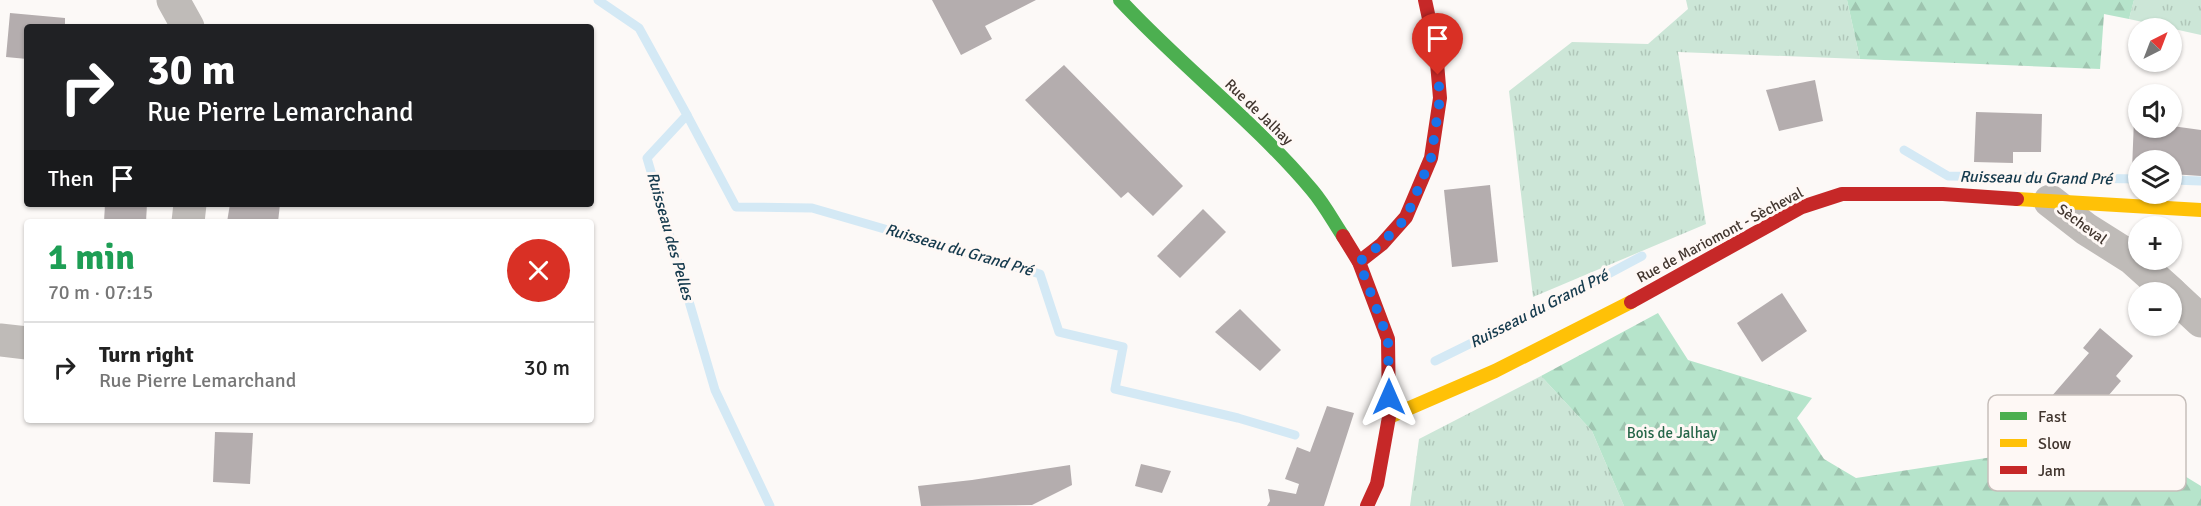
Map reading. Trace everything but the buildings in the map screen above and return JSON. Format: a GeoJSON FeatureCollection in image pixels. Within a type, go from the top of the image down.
{"type":"FeatureCollection","features":[{"type":"Feature","properties":{"kind":"street"},"geometry":{"type":"LineString","coordinates":[[173,0],[186,24]]}},
{"type":"Feature","properties":{"kind":"street","name":"Rue de Jalhay"},"geometry":{"type":"LineString","coordinates":[[1120,0],[1156,39],[1263,137],[1314,192],[1359,262],[1388,339],[1389,417]]}},
{"type":"Feature","properties":{"kind":"street"},"geometry":{"type":"LineString","coordinates":[[1359,262],[1382,243],[1406,218],[1431,158],[1440,98],[1436,51],[1425,0]]}},
{"type":"Feature","properties":{"kind":"street","name":"Rue de Mariomont - Sècheval"},"geometry":{"type":"LineString","coordinates":[[1389,417],[1440,397],[1552,345],[1802,207],[1842,194],[1943,194],[2201,210]]}},
{"type":"Feature","properties":{"kind":"street","name":"Sècheval"},"geometry":{"type":"LineString","coordinates":[[2050,201],[2086,229],[2132,258],[2159,282]]}},
{"type":"Feature","properties":{"kind":"street","name":"Sècheval"},"geometry":{"type":"LineString","coordinates":[[2182,303],[2201,321]]}},
{"type":"Feature","properties":{"kind":"street"},"geometry":{"type":"LineString","coordinates":[[0,340],[24,342]]}},
{"type":"Feature","properties":{"kind":"street"},"geometry":{"type":"LineString","coordinates":[[1367,506],[1377,484],[1389,417]]}},
{"type":"Feature","properties":{"kind":"green space"},"geometry":{"type":"Polygon","coordinates":[[[1686,0],[1847,0],[1860,59],[1678,52],[1706,224],[1533,297],[1509,91],[1572,42],[1648,44],[1688,9],[1686,0]]]}},
{"type":"Feature","properties":{"kind":"green space"},"geometry":{"type":"Polygon","coordinates":[[[1847,0],[2134,0],[2128,19],[2104,14],[2100,69],[1860,59],[1847,0]]]}},
{"type":"Feature","properties":{"kind":"green space"},"geometry":{"type":"Polygon","coordinates":[[[2134,0],[2201,0],[2201,35],[2182,31],[2182,18],[2129,18],[2134,0]]]}},
{"type":"Feature","properties":{"kind":"green space","name":"Bois de Jalhay"},"geometry":{"type":"Polygon","coordinates":[[[1658,313],[1688,360],[1812,398],[1797,418],[1824,459],[1856,478],[1988,458],[1988,491],[2186,491],[2186,477],[2201,486],[2201,506],[1624,506],[1592,431],[1541,376],[1658,313]]]}},
{"type":"Feature","properties":{"kind":"green space"},"geometry":{"type":"Polygon","coordinates":[[[1541,376],[1592,431],[1624,506],[1410,506],[1419,439],[1541,376]]]}},
{"type":"Feature","properties":{"kind":"waterway","name":"Ruisseau des Pelles"},"geometry":{"type":"LineString","coordinates":[[598,0],[639,28],[687,115],[647,158],[715,390],[770,506]]}},
{"type":"Feature","properties":{"kind":"waterway","name":"Ruisseau du Grand Pré"},"geometry":{"type":"LineString","coordinates":[[687,115],[736,207],[812,208],[1040,274],[1059,332],[1123,347],[1115,389],[1238,418],[1295,435]]}},
{"type":"Feature","properties":{"kind":"waterway","name":"Ruisseau du Grand Pré"},"geometry":{"type":"LineString","coordinates":[[1904,150],[1948,176],[2128,179]]}},
{"type":"Feature","properties":{"kind":"waterway","name":"Ruisseau du Grand Pré"},"geometry":{"type":"LineString","coordinates":[[2182,180],[2201,181]]}},
{"type":"Feature","properties":{"kind":"waterway","name":"Ruisseau du Grand Pré"},"geometry":{"type":"LineString","coordinates":[[1435,361],[1642,256]]}},
{"type":"Feature","properties":{"kind":"traffic: fast"},"geometry":{"type":"LineString","coordinates":[[1120,0],[1290,165],[1316,195],[1343,236]]}},
{"type":"Feature","properties":{"kind":"traffic: slow"},"geometry":{"type":"LineString","coordinates":[[2017,199],[2201,210]]}},
{"type":"Feature","properties":{"kind":"traffic: slow"},"geometry":{"type":"LineString","coordinates":[[1389,417],[1495,371],[1631,302]]}},
{"type":"Feature","properties":{"kind":"traffic: jam"},"geometry":{"type":"LineString","coordinates":[[1359,262],[1382,244],[1406,217],[1431,158],[1440,98],[1436,51],[1425,0]]}},
{"type":"Feature","properties":{"kind":"traffic: jam"},"geometry":{"type":"LineString","coordinates":[[1631,302],[1802,207],[1842,194],[1943,194],[2017,199]]}},
{"type":"Feature","properties":{"kind":"traffic: jam"},"geometry":{"type":"LineString","coordinates":[[1343,236],[1359,262],[1388,339],[1389,417],[1377,484],[1367,506]]}},
{"type":"Feature","properties":{"kind":"route"},"geometry":{"type":"LineString","coordinates":[[1389,397],[1388,339],[1359,262],[1382,243],[1406,218],[1431,158],[1440,98],[1438,75]]}}]}
